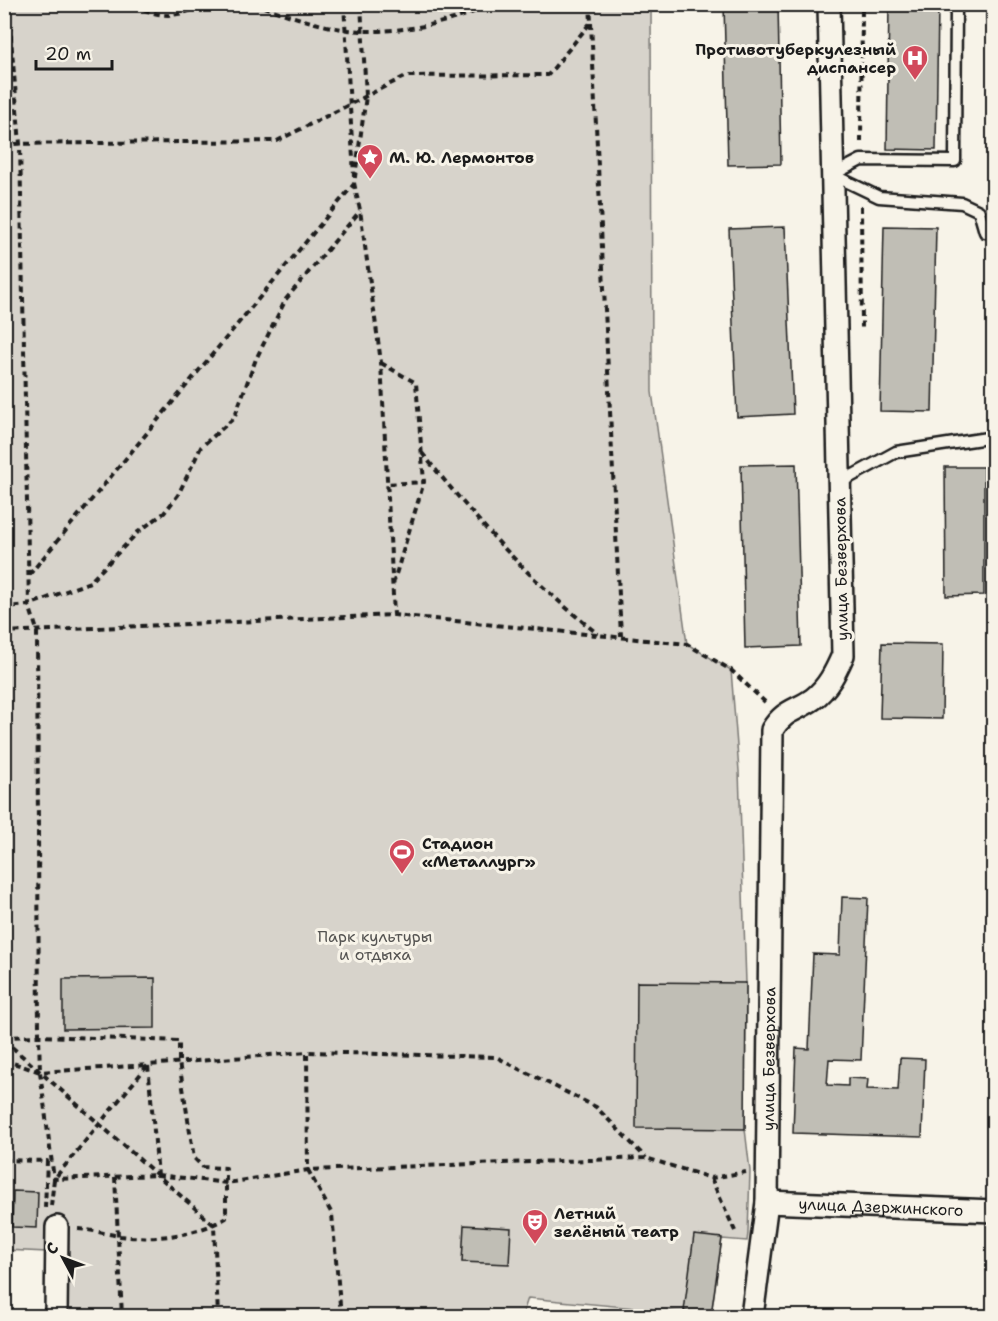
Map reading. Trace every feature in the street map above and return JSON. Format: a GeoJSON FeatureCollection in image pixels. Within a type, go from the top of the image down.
{"type":"FeatureCollection","features":[{"type":"Feature","properties":{"kind":"street","name":"улица Безверхова"},"geometry":{"type":"LineString","coordinates":[[752,1317],[767,1202],[772,730],[780,717],[814,698],[831,678],[843,655],[829,4]]}},
{"type":"Feature","properties":{"kind":"street","name":"улица Дзержинского"},"geometry":{"type":"LineString","coordinates":[[767,1202],[993,1211]]}},
{"type":"Feature","properties":{"kind":"street"},"geometry":{"type":"LineString","coordinates":[[54,1225],[56,1317]]}},
{"type":"Feature","properties":{"kind":"lane"},"geometry":{"type":"LineString","coordinates":[[832,175],[861,160],[955,161],[956,4]]}},
{"type":"Feature","properties":{"kind":"lane"},"geometry":{"type":"LineString","coordinates":[[832,175],[879,197],[962,202],[979,211],[985,232]]}},
{"type":"Feature","properties":{"kind":"lane"},"geometry":{"type":"LineString","coordinates":[[839,483],[896,452],[993,437]]}},
{"type":"Feature","properties":{"kind":"path"},"geometry":{"type":"LineString","coordinates":[[8,4],[20,144],[29,605],[37,630],[40,1072],[54,1179],[54,1225]]}},
{"type":"Feature","properties":{"kind":"path"},"geometry":{"type":"LineString","coordinates":[[135,4],[158,16],[179,14],[203,4]]}},
{"type":"Feature","properties":{"kind":"path"},"geometry":{"type":"LineString","coordinates":[[254,4],[309,23],[345,30],[420,27],[476,13],[489,4]]}},
{"type":"Feature","properties":{"kind":"path"},"geometry":{"type":"LineString","coordinates":[[344,4],[354,184],[360,210],[381,362],[394,615]]}},
{"type":"Feature","properties":{"kind":"path"},"geometry":{"type":"LineString","coordinates":[[29,575],[354,184],[366,96],[361,4]]}},
{"type":"Feature","properties":{"kind":"path"},"geometry":{"type":"LineString","coordinates":[[590,4],[621,636]]}},
{"type":"Feature","properties":{"kind":"path"},"geometry":{"type":"LineString","coordinates":[[861,160],[862,4]]}},
{"type":"Feature","properties":{"kind":"path"},"geometry":{"type":"LineString","coordinates":[[987,4],[988,26],[993,31]]}},
{"type":"Feature","properties":{"kind":"path"},"geometry":{"type":"LineString","coordinates":[[4,144],[277,141],[406,76],[548,75],[591,22]]}},
{"type":"Feature","properties":{"kind":"path"},"geometry":{"type":"LineString","coordinates":[[861,190],[862,330]]}},
{"type":"Feature","properties":{"kind":"path"},"geometry":{"type":"LineString","coordinates":[[4,607],[29,605],[90,582],[138,532],[164,513],[178,495],[201,447],[234,418],[256,359],[286,299],[360,210]]}},
{"type":"Feature","properties":{"kind":"path"},"geometry":{"type":"LineString","coordinates":[[381,362],[416,383],[424,482],[392,588]]}},
{"type":"Feature","properties":{"kind":"path"},"geometry":{"type":"LineString","coordinates":[[422,453],[502,549],[550,597],[598,634]]}},
{"type":"Feature","properties":{"kind":"path"},"geometry":{"type":"LineString","coordinates":[[387,484],[424,482]]}},
{"type":"Feature","properties":{"kind":"path"},"geometry":{"type":"LineString","coordinates":[[4,632],[394,615],[621,636],[687,644],[731,670],[780,717]]}},
{"type":"Feature","properties":{"kind":"path"},"geometry":{"type":"LineString","coordinates":[[4,1039],[39,1036],[179,1041],[179,1062],[194,1158],[203,1167],[226,1168],[226,1218],[214,1225],[175,1236],[118,1236],[95,1230],[54,1225],[45,1218],[47,1161],[4,1160]]}},
{"type":"Feature","properties":{"kind":"path"},"geometry":{"type":"LineString","coordinates":[[4,1039],[214,1225],[218,1317]]}},
{"type":"Feature","properties":{"kind":"path"},"geometry":{"type":"LineString","coordinates":[[307,1052],[308,1170],[332,1214],[341,1317]]}},
{"type":"Feature","properties":{"kind":"path"},"geometry":{"type":"LineString","coordinates":[[4,1060],[40,1072],[307,1052],[496,1057],[597,1107],[646,1158]]}},
{"type":"Feature","properties":{"kind":"path"},"geometry":{"type":"LineString","coordinates":[[54,1179],[148,1065]]}},
{"type":"Feature","properties":{"kind":"path"},"geometry":{"type":"LineString","coordinates":[[148,1065],[158,1175]]}},
{"type":"Feature","properties":{"kind":"path"},"geometry":{"type":"LineString","coordinates":[[54,1179],[158,1175],[227,1183],[308,1170],[646,1158],[711,1178],[750,1171]]}},
{"type":"Feature","properties":{"kind":"path"},"geometry":{"type":"LineString","coordinates":[[115,1177],[122,1317]]}},
{"type":"Feature","properties":{"kind":"path"},"geometry":{"type":"LineString","coordinates":[[711,1178],[735,1231]]}},
{"type":"Feature","properties":{"kind":"green space","name":"Парк культуры и отдыха"},"geometry":{"type":"Polygon","coordinates":[[[5,5],[651,5],[652,392],[687,644],[731,670],[739,771],[746,983],[745,1129],[750,1171],[748,1233],[747,1241],[722,1239],[711,1315],[528,1298],[522,1316],[45,1316],[47,1252],[5,1250],[5,5]]]}},
{"type":"Feature","properties":{"kind":"building"},"geometry":{"type":"Polygon","coordinates":[[[724,4],[778,4],[781,164],[728,165],[724,4]]]}},
{"type":"Feature","properties":{"kind":"building"},"geometry":{"type":"Polygon","coordinates":[[[889,4],[938,4],[936,150],[887,149],[889,4]]]}},
{"type":"Feature","properties":{"kind":"building"},"geometry":{"type":"Polygon","coordinates":[[[884,226],[936,227],[932,412],[880,411],[884,226]]]}},
{"type":"Feature","properties":{"kind":"building"},"geometry":{"type":"Polygon","coordinates":[[[785,227],[793,414],[737,417],[729,229],[785,227]]]}},
{"type":"Feature","properties":{"kind":"building"},"geometry":{"type":"Polygon","coordinates":[[[796,464],[801,646],[745,648],[741,465],[796,464]]]}},
{"type":"Feature","properties":{"kind":"building"},"geometry":{"type":"Polygon","coordinates":[[[945,467],[984,467],[984,595],[946,596],[945,467]]]}},
{"type":"Feature","properties":{"kind":"building"},"geometry":{"type":"Polygon","coordinates":[[[882,643],[943,644],[942,719],[880,718],[882,643]]]}},
{"type":"Feature","properties":{"kind":"building"},"geometry":{"type":"Polygon","coordinates":[[[842,897],[868,898],[861,1060],[829,1059],[827,1085],[848,1086],[848,1078],[868,1079],[867,1089],[898,1090],[900,1058],[925,1059],[922,1137],[793,1133],[796,1048],[809,1049],[813,954],[840,955],[842,897]]]}},
{"type":"Feature","properties":{"kind":"building"},"geometry":{"type":"Polygon","coordinates":[[[155,978],[155,1028],[63,1029],[63,979],[155,978]]]}},
{"type":"Feature","properties":{"kind":"building"},"geometry":{"type":"Polygon","coordinates":[[[637,982],[746,983],[745,1129],[636,1128],[637,982]]]}},
{"type":"Feature","properties":{"kind":"building"},"geometry":{"type":"Polygon","coordinates":[[[13,1191],[38,1192],[37,1228],[12,1227],[13,1191]]]}},
{"type":"Feature","properties":{"kind":"building"},"geometry":{"type":"Polygon","coordinates":[[[464,1225],[511,1228],[509,1264],[462,1262],[464,1225]]]}},
{"type":"Feature","properties":{"kind":"building"},"geometry":{"type":"Polygon","coordinates":[[[694,1235],[722,1238],[711,1315],[684,1311],[694,1235]]]}},
{"type":"Feature","properties":{"kind":"place","name":"Противотуберкулезный диспансер"},"geometry":{"type":"Point","coordinates":[915,81]}},
{"type":"Feature","properties":{"kind":"place","name":"М. Ю. Лермонтов"},"geometry":{"type":"Point","coordinates":[370,180]}},
{"type":"Feature","properties":{"kind":"place","name":"Стадион «Металлург»"},"geometry":{"type":"Point","coordinates":[402,875]}},
{"type":"Feature","properties":{"kind":"place","name":"Летний зелёный театр"},"geometry":{"type":"Point","coordinates":[535,1245]}}]}
